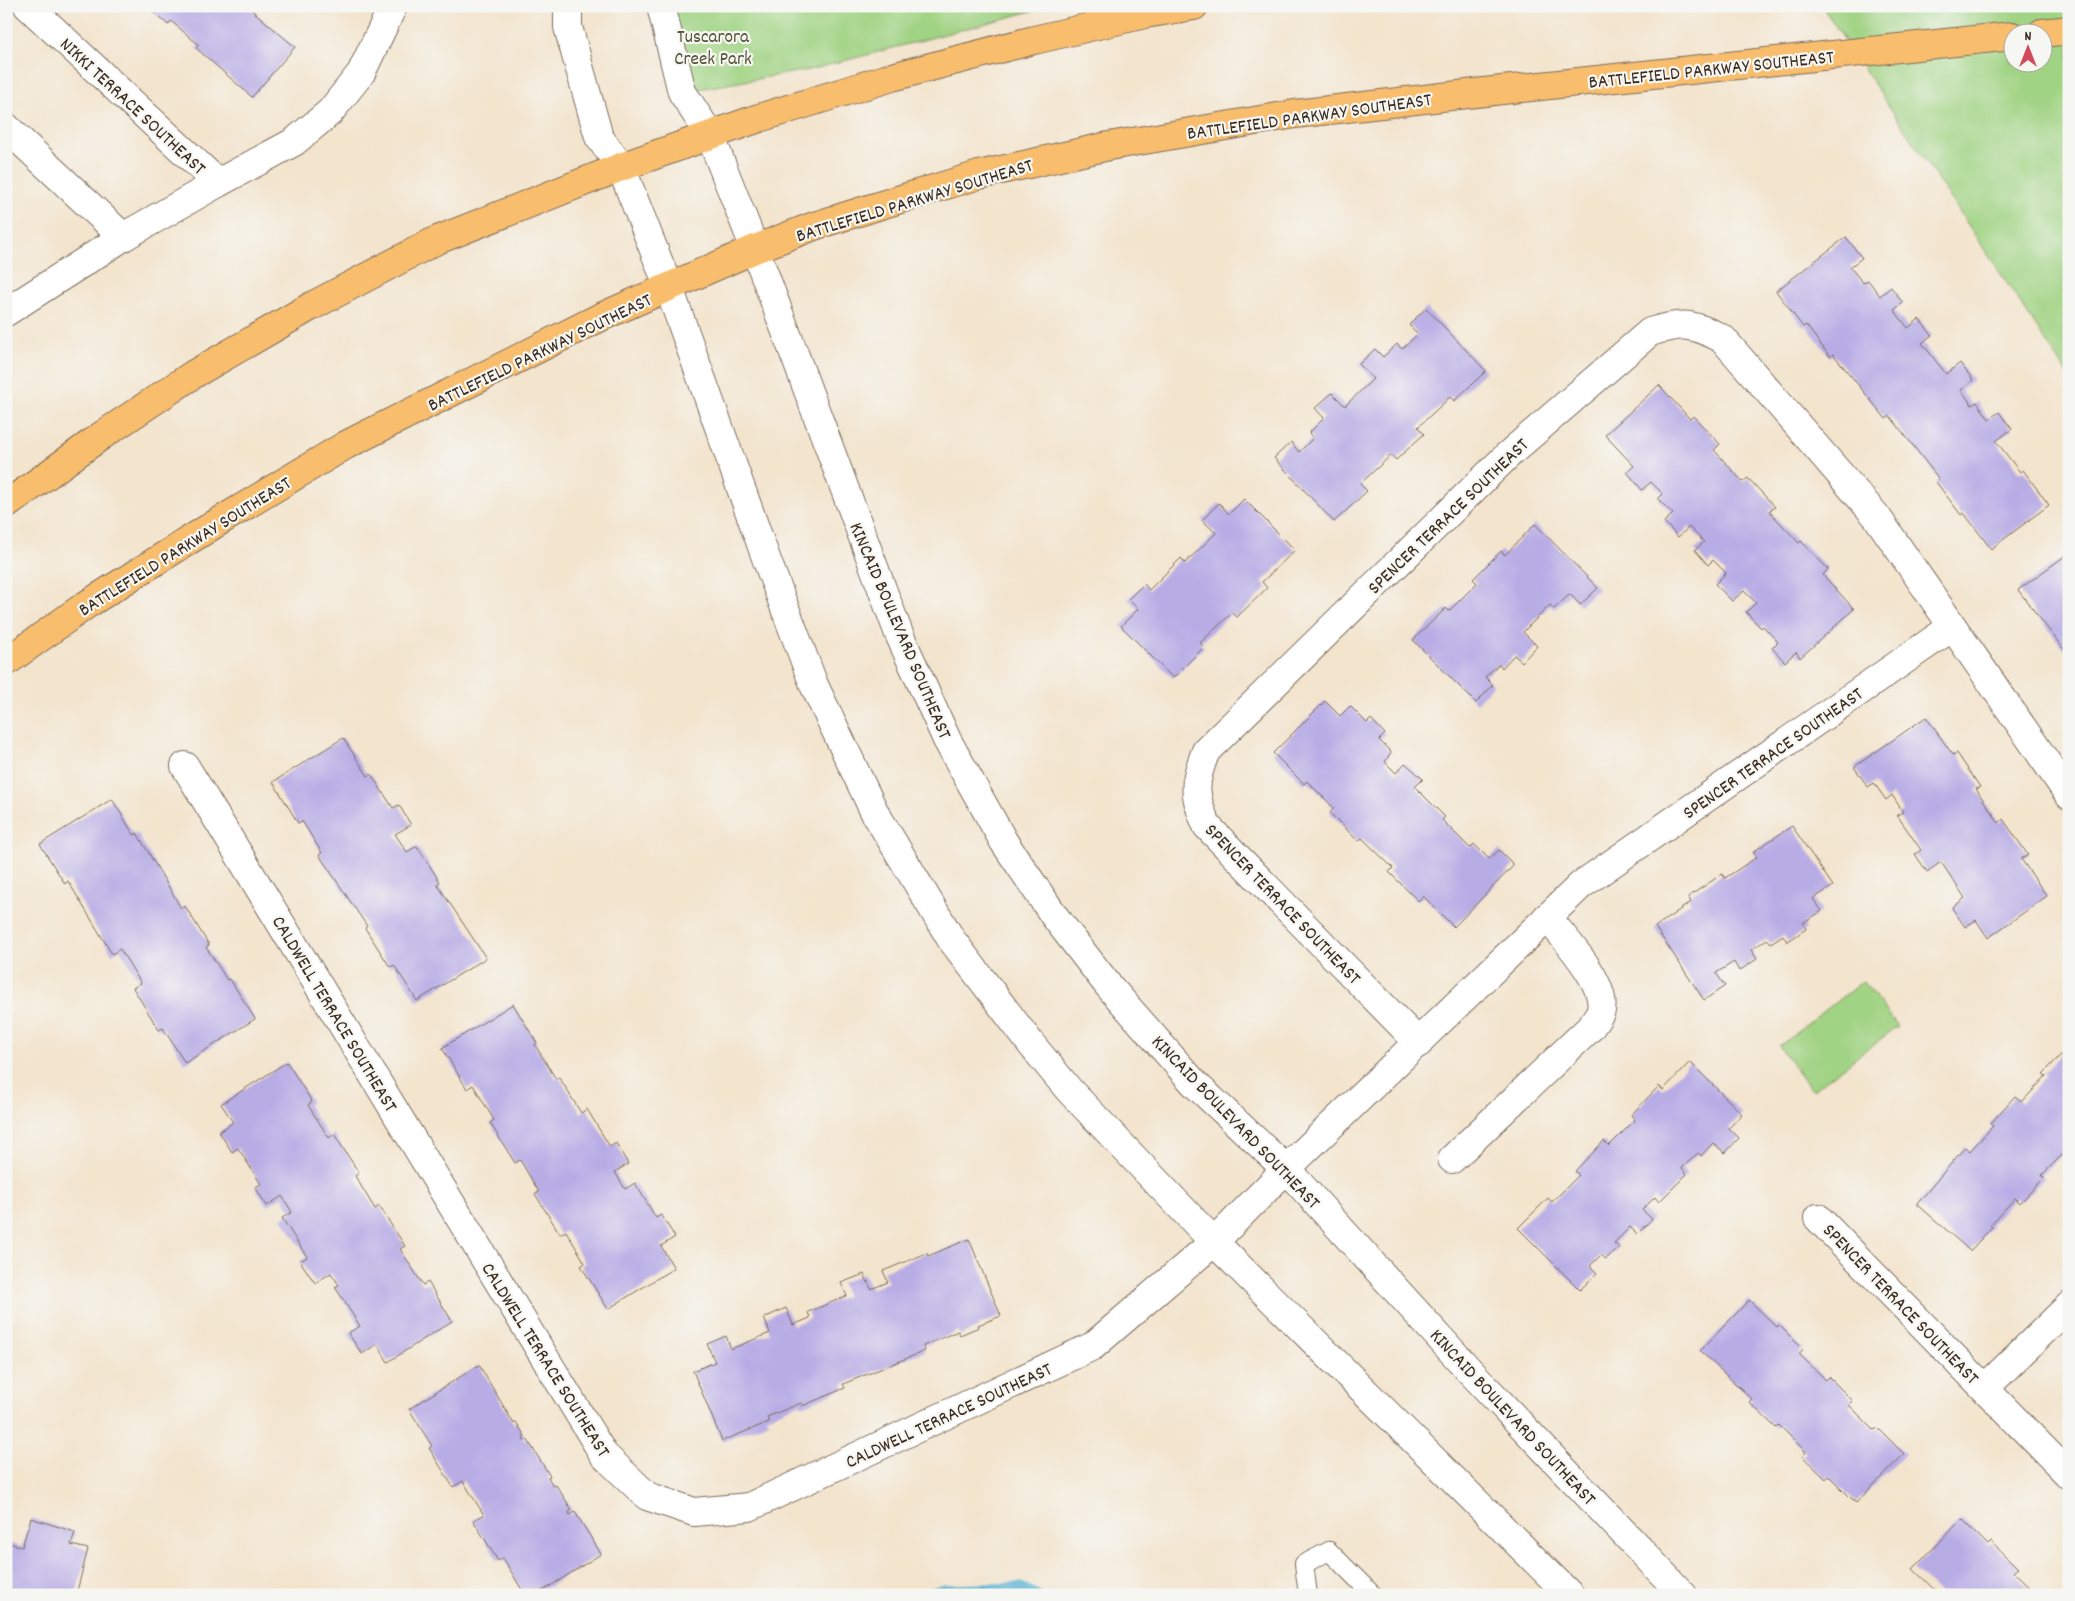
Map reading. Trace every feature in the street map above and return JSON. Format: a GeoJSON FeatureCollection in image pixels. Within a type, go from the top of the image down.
{"type":"FeatureCollection","features":[{"type":"Feature","properties":{"kind":"main road"},"geometry":{"type":"LineString","coordinates":[[6,506],[100,436],[194,374],[310,307],[435,241],[621,167],[710,135],[892,77],[1126,19],[1194,6]]}},
{"type":"Feature","properties":{"kind":"main road"},"geometry":{"type":"LineString","coordinates":[[2052,32],[2069,30]]}},
{"type":"Feature","properties":{"kind":"main road","name":"BATTLEFIELD PARKWAY SOUTHEAST"},"geometry":{"type":"LineString","coordinates":[[6,662],[86,605],[346,445],[601,317],[755,249],[814,226],[970,178],[1110,146],[1295,114],[2002,37]]}},
{"type":"Feature","properties":{"kind":"street","name":"NIKKI TERRACE SOUTHEAST"},"geometry":{"type":"LineString","coordinates":[[28,6],[218,182]]}},
{"type":"Feature","properties":{"kind":"street","name":"NIKKI TERRACE SOUTHEAST"},"geometry":{"type":"LineString","coordinates":[[6,312],[124,237],[218,182],[294,142],[330,112],[361,73],[393,6]]}},
{"type":"Feature","properties":{"kind":"street"},"geometry":{"type":"LineString","coordinates":[[568,6],[568,27],[599,137],[621,167],[669,288],[766,558],[814,685],[874,811],[951,939],[1031,1044],[1069,1090],[1214,1242],[1570,1595]]}},
{"type":"Feature","properties":{"kind":"street","name":"KINCAID BOULEVARD SOUTHEAST"},"geometry":{"type":"LineString","coordinates":[[661,6],[682,92],[710,135],[755,249],[899,634],[947,740],[1004,842],[1055,917],[1107,984],[1194,1083],[1286,1169],[1468,1370],[1683,1595]]}},
{"type":"Feature","properties":{"kind":"street"},"geometry":{"type":"LineString","coordinates":[[6,127],[124,237]]}},
{"type":"Feature","properties":{"kind":"street","name":"SPENCER TERRACE SOUTHEAST"},"geometry":{"type":"LineString","coordinates":[[1419,1043],[1207,826],[1197,802],[1196,776],[1206,751],[1509,454],[1650,332],[1674,325],[1701,327],[1723,339],[1877,517],[2069,795]]}},
{"type":"Feature","properties":{"kind":"street","name":"SPENCER TERRACE SOUTHEAST"},"geometry":{"type":"LineString","coordinates":[[1214,1242],[1286,1169],[1581,885],[1952,627]]}},
{"type":"Feature","properties":{"kind":"street","name":"CALDWELL TERRACE SOUTHEAST"},"geometry":{"type":"LineString","coordinates":[[185,766],[604,1455],[647,1496],[694,1512],[749,1507],[1093,1346],[1214,1242]]}},
{"type":"Feature","properties":{"kind":"street"},"geometry":{"type":"LineString","coordinates":[[1452,1159],[1591,1027],[1601,1010],[1600,994],[1591,973],[1547,917]]}},
{"type":"Feature","properties":{"kind":"street","name":"SPENCER TERRACE SOUTHEAST"},"geometry":{"type":"LineString","coordinates":[[1818,1218],[2069,1475]]}},
{"type":"Feature","properties":{"kind":"street","name":"SPENCER TERRACE SOUTHEAST"},"geometry":{"type":"LineString","coordinates":[[1985,1388],[2069,1306]]}},
{"type":"Feature","properties":{"kind":"lane"},"geometry":{"type":"LineString","coordinates":[[1308,1595],[1304,1564],[1329,1550],[1373,1595]]}},
{"type":"Feature","properties":{"kind":"green space","name":"Tuscarora Creek Park"},"geometry":{"type":"Polygon","coordinates":[[[661,6],[1051,6],[814,69],[682,92],[661,6]]]}},
{"type":"Feature","properties":{"kind":"green space"},"geometry":{"type":"Polygon","coordinates":[[[1822,6],[2069,6],[2069,376],[1822,6]]]}},
{"type":"Feature","properties":{"kind":"green space"},"geometry":{"type":"Polygon","coordinates":[[[1863,981],[1898,1026],[1812,1091],[1779,1046],[1863,981]]]}},
{"type":"Feature","properties":{"kind":"building"},"geometry":{"type":"Polygon","coordinates":[[[147,6],[247,6],[295,47],[252,97],[196,48],[199,45],[171,21],[168,25],[147,6]]]}},
{"type":"Feature","properties":{"kind":"building"},"geometry":{"type":"Polygon","coordinates":[[[1846,237],[1862,258],[1850,267],[1863,283],[1868,280],[1880,296],[1891,287],[1903,303],[1894,310],[1908,328],[1919,319],[1932,335],[1922,343],[1946,374],[1960,363],[1973,380],[1961,390],[1972,405],[1977,402],[1989,419],[1999,412],[2012,429],[1996,441],[2020,472],[2023,470],[2049,505],[1991,549],[1964,513],[1961,515],[1936,482],[1939,479],[1890,416],[1886,419],[1833,354],[1830,357],[1806,325],[1803,327],[1776,291],[1846,237]]]}},
{"type":"Feature","properties":{"kind":"building"},"geometry":{"type":"Polygon","coordinates":[[[1426,308],[1486,371],[1454,401],[1450,397],[1418,427],[1424,434],[1396,460],[1391,455],[1360,484],[1367,491],[1334,522],[1274,458],[1291,442],[1299,452],[1313,438],[1309,433],[1324,418],[1315,408],[1332,393],[1345,406],[1373,379],[1359,364],[1375,349],[1383,357],[1397,344],[1402,349],[1418,334],[1409,325],[1426,308]]]}},
{"type":"Feature","properties":{"kind":"building"},"geometry":{"type":"Polygon","coordinates":[[[1659,385],[1690,419],[1693,416],[1720,444],[1714,450],[1743,482],[1748,478],[1775,507],[1769,511],[1799,543],[1801,541],[1828,569],[1823,575],[1854,609],[1800,658],[1796,652],[1785,662],[1772,648],[1778,642],[1746,612],[1756,603],[1744,591],[1732,601],[1715,584],[1726,573],[1713,560],[1708,565],[1695,550],[1704,542],[1689,527],[1678,537],[1664,522],[1673,514],[1658,499],[1663,494],[1651,482],[1642,490],[1627,472],[1634,466],[1605,435],[1659,385]]]}},
{"type":"Feature","properties":{"kind":"building"},"geometry":{"type":"Polygon","coordinates":[[[1244,499],[1295,550],[1262,582],[1267,588],[1237,617],[1232,613],[1200,643],[1204,647],[1173,678],[1121,626],[1138,609],[1128,599],[1144,584],[1149,590],[1181,558],[1185,563],[1216,533],[1202,520],[1219,503],[1229,514],[1244,499]]]}},
{"type":"Feature","properties":{"kind":"building"},"geometry":{"type":"Polygon","coordinates":[[[1535,524],[1598,588],[1580,605],[1570,594],[1554,609],[1550,605],[1523,632],[1537,646],[1522,662],[1514,655],[1502,668],[1499,664],[1485,677],[1493,685],[1476,703],[1413,640],[1446,608],[1449,611],[1477,583],[1473,579],[1501,551],[1505,555],[1535,524]]]}},
{"type":"Feature","properties":{"kind":"building"},"geometry":{"type":"Polygon","coordinates":[[[2069,553],[2069,656],[2018,590],[2069,553]]]}},
{"type":"Feature","properties":{"kind":"building"},"geometry":{"type":"Polygon","coordinates":[[[1325,701],[1340,716],[1350,706],[1367,723],[1371,719],[1385,734],[1379,740],[1391,752],[1385,762],[1396,773],[1405,763],[1423,779],[1415,787],[1445,817],[1442,820],[1470,848],[1474,844],[1489,859],[1499,850],[1514,865],[1454,927],[1423,896],[1418,901],[1389,872],[1393,868],[1362,838],[1358,841],[1330,813],[1334,808],[1307,781],[1304,784],[1273,753],[1325,701]]]}},
{"type":"Feature","properties":{"kind":"building"},"geometry":{"type":"Polygon","coordinates":[[[1926,717],[1953,755],[1957,753],[1980,787],[1976,789],[1999,823],[2003,819],[2028,855],[2021,859],[2047,896],[1988,938],[1976,920],[1965,927],[1952,908],[1965,898],[1941,862],[1927,872],[1915,854],[1921,850],[1897,815],[1903,812],[1892,795],[1886,800],[1874,783],[1868,787],[1854,767],[1926,717]]]}},
{"type":"Feature","properties":{"kind":"building"},"geometry":{"type":"Polygon","coordinates":[[[343,738],[368,776],[371,774],[393,808],[399,805],[411,825],[395,834],[407,852],[417,846],[440,882],[437,884],[486,958],[417,1001],[394,965],[390,967],[365,928],[367,926],[319,855],[322,853],[302,821],[298,823],[273,782],[343,738]]]}},
{"type":"Feature","properties":{"kind":"building"},"geometry":{"type":"Polygon","coordinates":[[[112,799],[134,835],[137,833],[181,908],[185,906],[209,945],[206,947],[227,980],[230,979],[255,1019],[185,1063],[163,1028],[159,1030],[133,988],[141,983],[120,949],[112,954],[68,881],[65,884],[40,844],[112,799]]]}},
{"type":"Feature","properties":{"kind":"building"},"geometry":{"type":"Polygon","coordinates":[[[1792,826],[1833,886],[1813,899],[1822,911],[1803,923],[1806,929],[1787,942],[1783,935],[1771,943],[1767,939],[1751,950],[1757,959],[1739,971],[1734,962],[1716,973],[1725,986],[1704,1000],[1655,927],[1691,902],[1688,897],[1722,874],[1725,878],[1757,857],[1753,852],[1792,826]]]}},
{"type":"Feature","properties":{"kind":"building"},"geometry":{"type":"Polygon","coordinates":[[[513,1004],[556,1079],[559,1077],[581,1113],[587,1109],[610,1147],[616,1143],[628,1164],[615,1172],[625,1189],[635,1183],[656,1218],[661,1215],[675,1237],[661,1246],[674,1268],[608,1309],[581,1266],[585,1263],[566,1231],[560,1234],[535,1194],[539,1192],[520,1160],[515,1163],[490,1123],[494,1120],[473,1085],[467,1089],[442,1048],[513,1004]]]}},
{"type":"Feature","properties":{"kind":"building"},"geometry":{"type":"Polygon","coordinates":[[[2069,1046],[2069,1148],[2042,1175],[2044,1178],[2020,1203],[2015,1198],[1990,1225],[1992,1227],[1970,1251],[1917,1204],[1965,1147],[1970,1151],[1993,1126],[1990,1124],[2015,1096],[2022,1102],[2046,1076],[2043,1074],[2069,1046]]]}},
{"type":"Feature","properties":{"kind":"building"},"geometry":{"type":"Polygon","coordinates":[[[287,1062],[312,1102],[308,1105],[329,1138],[334,1134],[359,1173],[355,1176],[375,1209],[379,1206],[405,1246],[400,1249],[423,1285],[428,1282],[452,1321],[388,1362],[377,1344],[362,1354],[348,1333],[360,1326],[335,1287],[339,1285],[331,1273],[315,1283],[300,1261],[307,1257],[282,1218],[292,1212],[282,1196],[267,1206],[255,1187],[261,1184],[238,1148],[232,1152],[219,1132],[233,1122],[221,1104],[287,1062]]]}},
{"type":"Feature","properties":{"kind":"building"},"geometry":{"type":"Polygon","coordinates":[[[1690,1062],[1742,1114],[1729,1128],[1739,1138],[1725,1153],[1713,1143],[1701,1156],[1698,1153],[1682,1168],[1687,1174],[1659,1202],[1655,1197],[1642,1210],[1652,1219],[1637,1234],[1630,1227],[1614,1243],[1619,1247],[1606,1259],[1601,1255],[1590,1266],[1597,1273],[1580,1290],[1518,1228],[1548,1198],[1552,1202],[1579,1175],[1575,1171],[1604,1141],[1609,1146],[1635,1120],[1631,1115],[1659,1086],[1663,1090],[1690,1062]]]}},
{"type":"Feature","properties":{"kind":"building"},"geometry":{"type":"Polygon","coordinates":[[[969,1239],[1001,1316],[978,1325],[979,1327],[960,1335],[958,1331],[923,1346],[925,1351],[843,1384],[845,1388],[802,1406],[801,1403],[767,1417],[769,1422],[722,1441],[693,1371],[715,1362],[707,1344],[726,1336],[731,1349],[770,1333],[764,1318],[786,1308],[793,1325],[810,1318],[808,1312],[847,1296],[841,1283],[864,1274],[871,1289],[888,1282],[883,1271],[927,1253],[928,1256],[969,1239]]]}},
{"type":"Feature","properties":{"kind":"building"},"geometry":{"type":"Polygon","coordinates":[[[1749,1300],[1777,1327],[1779,1325],[1803,1349],[1799,1354],[1826,1380],[1829,1377],[1853,1401],[1849,1405],[1875,1431],[1878,1428],[1904,1454],[1856,1503],[1829,1476],[1826,1479],[1802,1456],[1806,1452],[1779,1425],[1776,1428],[1749,1402],[1752,1399],[1700,1351],[1749,1300]]]}},
{"type":"Feature","properties":{"kind":"building"},"geometry":{"type":"Polygon","coordinates":[[[479,1365],[514,1424],[516,1422],[525,1436],[523,1437],[524,1441],[527,1439],[550,1476],[548,1477],[553,1486],[556,1485],[572,1510],[569,1512],[570,1515],[575,1512],[601,1554],[536,1595],[525,1595],[503,1558],[498,1561],[473,1520],[484,1515],[463,1481],[453,1487],[429,1448],[432,1446],[409,1409],[479,1365]]]}},
{"type":"Feature","properties":{"kind":"building"},"geometry":{"type":"Polygon","coordinates":[[[31,1518],[75,1532],[71,1545],[88,1549],[76,1595],[6,1595],[6,1542],[22,1547],[31,1518]]]}},
{"type":"Feature","properties":{"kind":"building"},"geometry":{"type":"Polygon","coordinates":[[[1962,1519],[1988,1545],[1991,1542],[2018,1568],[2013,1572],[2037,1595],[1945,1595],[1943,1592],[1940,1595],[1913,1569],[1962,1519]]]}},
{"type":"Feature","properties":{"kind":"waterway"},"geometry":{"type":"LineString","coordinates":[[926,1595],[941,1590],[1021,1588],[1036,1595]]}}]}
